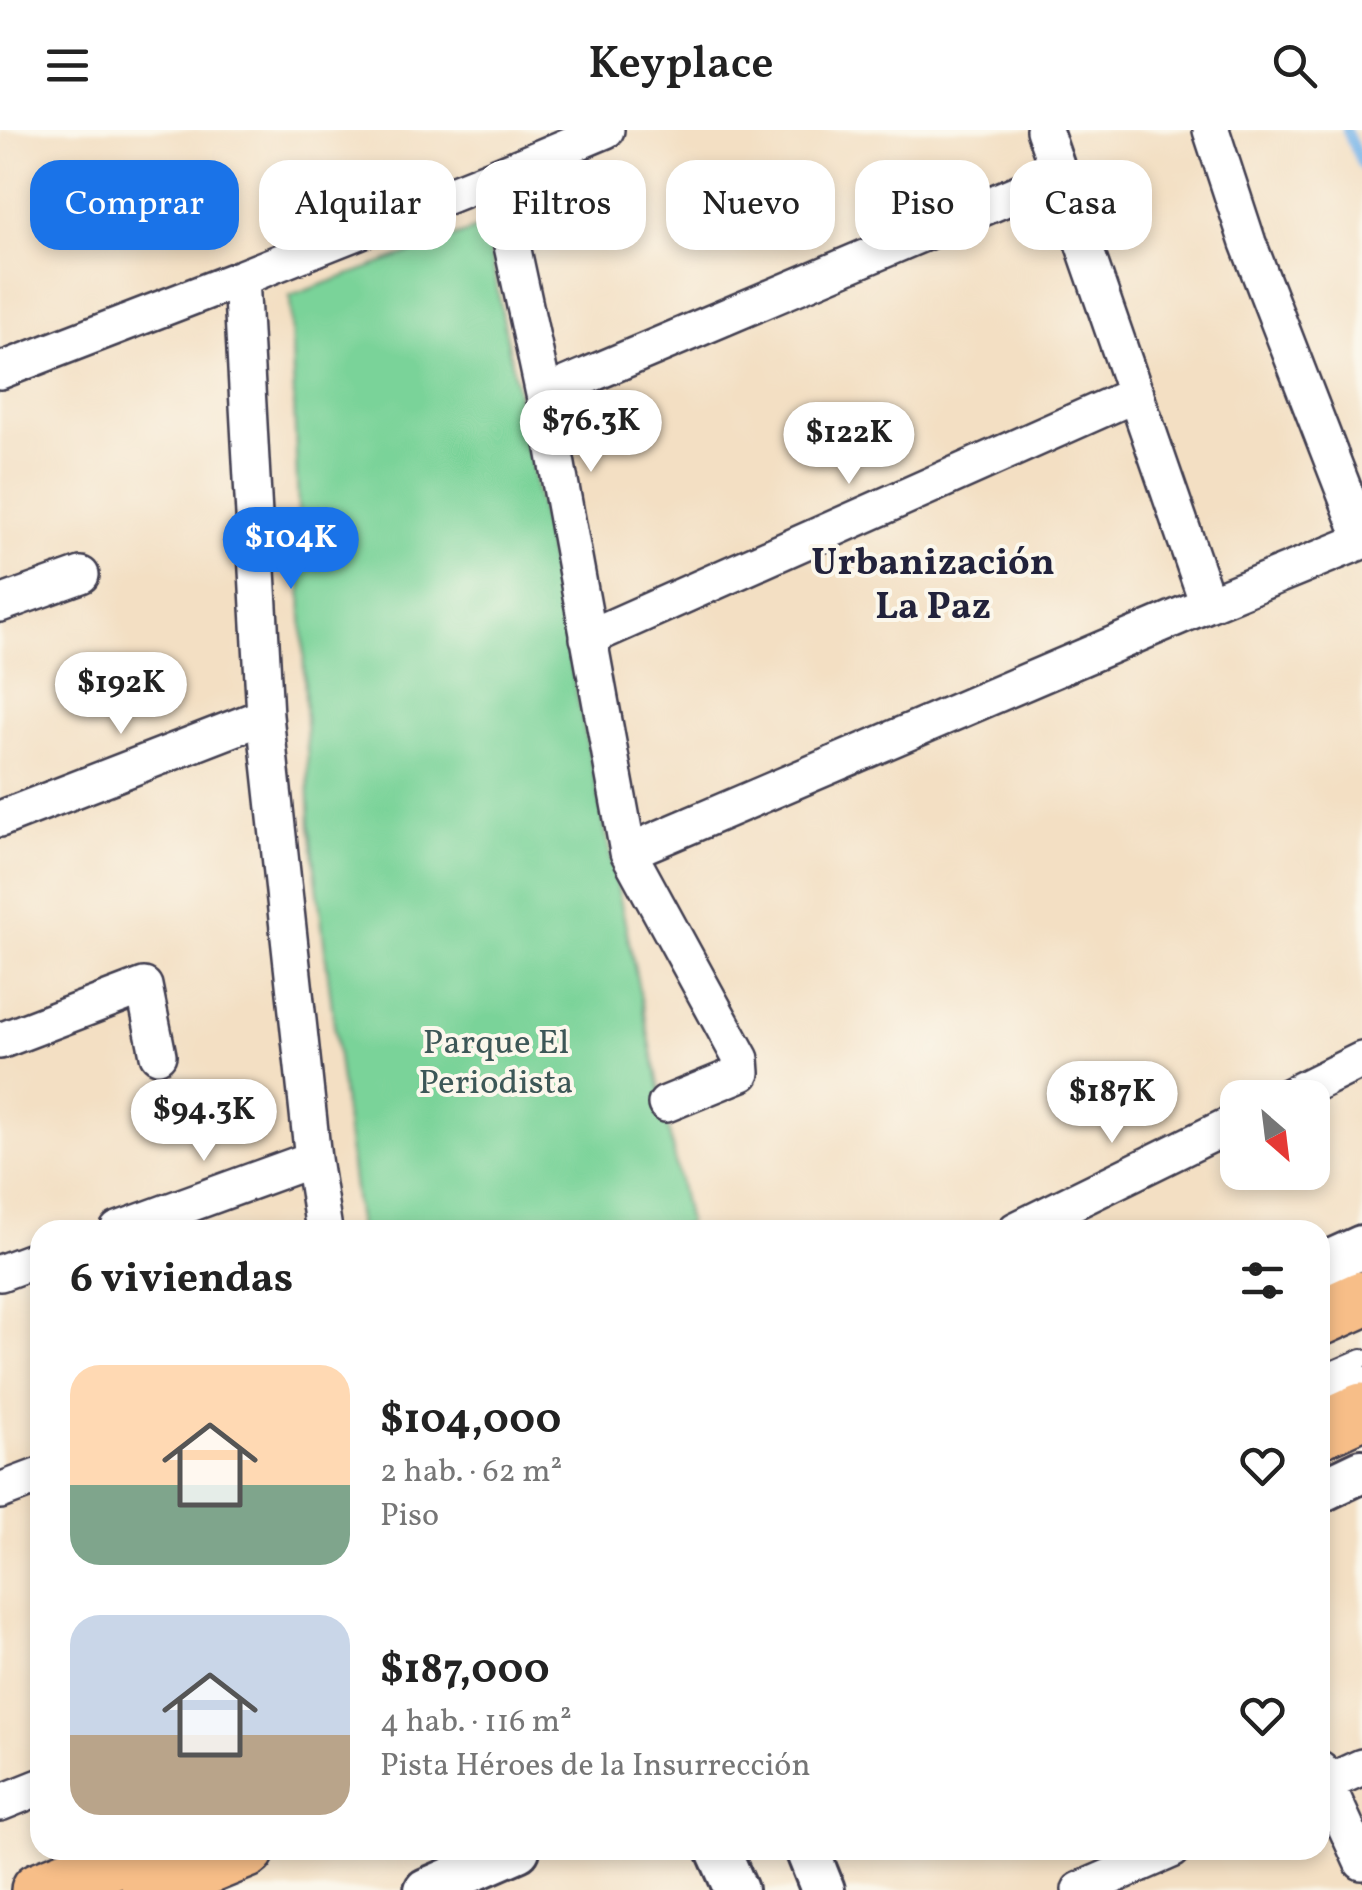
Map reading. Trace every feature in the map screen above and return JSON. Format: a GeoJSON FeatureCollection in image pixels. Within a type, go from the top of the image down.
{"type":"FeatureCollection","features":[{"type":"Feature","properties":{"kind":"main road"},"geometry":{"type":"LineString","coordinates":[[1330,1313],[1362,1299]]}},
{"type":"Feature","properties":{"kind":"main road"},"geometry":{"type":"LineString","coordinates":[[1330,1425],[1362,1411]]}},
{"type":"Feature","properties":{"kind":"main road"},"geometry":{"type":"LineString","coordinates":[[39,1890],[114,1860]]}},
{"type":"Feature","properties":{"kind":"main road"},"geometry":{"type":"LineString","coordinates":[[149,1890],[222,1860]]}},
{"type":"Feature","properties":{"kind":"street"},"geometry":{"type":"LineString","coordinates":[[525,160],[562,139],[606,130]]}},
{"type":"Feature","properties":{"kind":"street"},"geometry":{"type":"LineString","coordinates":[[1044,130],[1055,160]]}},
{"type":"Feature","properties":{"kind":"street"},"geometry":{"type":"LineString","coordinates":[[628,852],[1362,539],[1248,243],[1211,130]]}},
{"type":"Feature","properties":{"kind":"street"},"geometry":{"type":"LineString","coordinates":[[0,371],[476,184]]}},
{"type":"Feature","properties":{"kind":"street"},"geometry":{"type":"LineString","coordinates":[[544,394],[1010,196]]}},
{"type":"Feature","properties":{"kind":"street"},"geometry":{"type":"LineString","coordinates":[[513,250],[544,394],[628,852],[740,1059],[742,1073],[666,1104]]}},
{"type":"Feature","properties":{"kind":"street"},"geometry":{"type":"LineString","coordinates":[[1086,250],[1208,604]]}},
{"type":"Feature","properties":{"kind":"street"},"geometry":{"type":"LineString","coordinates":[[241,278],[265,716],[312,1159],[322,1220]]}},
{"type":"Feature","properties":{"kind":"street"},"geometry":{"type":"LineString","coordinates":[[588,638],[1136,394]]}},
{"type":"Feature","properties":{"kind":"street"},"geometry":{"type":"LineString","coordinates":[[0,604],[80,575]]}},
{"type":"Feature","properties":{"kind":"street"},"geometry":{"type":"LineString","coordinates":[[0,819],[265,716]]}},
{"type":"Feature","properties":{"kind":"street"},"geometry":{"type":"LineString","coordinates":[[0,1041],[144,986],[158,1055]]}},
{"type":"Feature","properties":{"kind":"street"},"geometry":{"type":"LineString","coordinates":[[1321,1080],[1362,1060]]}},
{"type":"Feature","properties":{"kind":"street"},"geometry":{"type":"LineString","coordinates":[[1036,1220],[1220,1130]]}},
{"type":"Feature","properties":{"kind":"street"},"geometry":{"type":"LineString","coordinates":[[145,1220],[312,1159]]}},
{"type":"Feature","properties":{"kind":"street"},"geometry":{"type":"LineString","coordinates":[[1330,1261],[1362,1247]]}},
{"type":"Feature","properties":{"kind":"street"},"geometry":{"type":"LineString","coordinates":[[0,1273],[30,1262]]}},
{"type":"Feature","properties":{"kind":"street"},"geometry":{"type":"LineString","coordinates":[[1330,1486],[1362,1472]]}},
{"type":"Feature","properties":{"kind":"street"},"geometry":{"type":"LineString","coordinates":[[0,1491],[30,1480]]}},
{"type":"Feature","properties":{"kind":"street"},"geometry":{"type":"LineString","coordinates":[[1330,1777],[1362,1767]]}},
{"type":"Feature","properties":{"kind":"street"},"geometry":{"type":"LineString","coordinates":[[0,1803],[30,1792]]}},
{"type":"Feature","properties":{"kind":"street"},"geometry":{"type":"LineString","coordinates":[[1330,1796],[1362,1862]]}},
{"type":"Feature","properties":{"kind":"street"},"geometry":{"type":"LineString","coordinates":[[426,1890],[495,1860]]}},
{"type":"Feature","properties":{"kind":"street"},"geometry":{"type":"LineString","coordinates":[[722,1860],[736,1890]]}},
{"type":"Feature","properties":{"kind":"street"},"geometry":{"type":"LineString","coordinates":[[811,1860],[823,1890]]}},
{"type":"Feature","properties":{"kind":"street"},"geometry":{"type":"LineString","coordinates":[[1080,1890],[1149,1860]]}},
{"type":"Feature","properties":{"kind":"lane"},"geometry":{"type":"LineString","coordinates":[[1330,1372],[1362,1358]]}},
{"type":"Feature","properties":{"kind":"lane"},"geometry":{"type":"LineString","coordinates":[[1330,1389],[1362,1375]]}},
{"type":"Feature","properties":{"kind":"green space","name":"Parque El Periodista"},"geometry":{"type":"Polygon","coordinates":[[[476,229],[476,250],[490,250],[567,646],[687,1220],[358,1220],[310,826],[290,296],[418,250],[456,250],[456,236],[476,229]]]}},
{"type":"Feature","properties":{"kind":"waterway"},"geometry":{"type":"LineString","coordinates":[[1346,130],[1362,165]]}},
{"type":"Feature","properties":{"kind":"district","name":"Urbanización La Paz"},"geometry":{"type":"Point","coordinates":[933,586]}}]}
